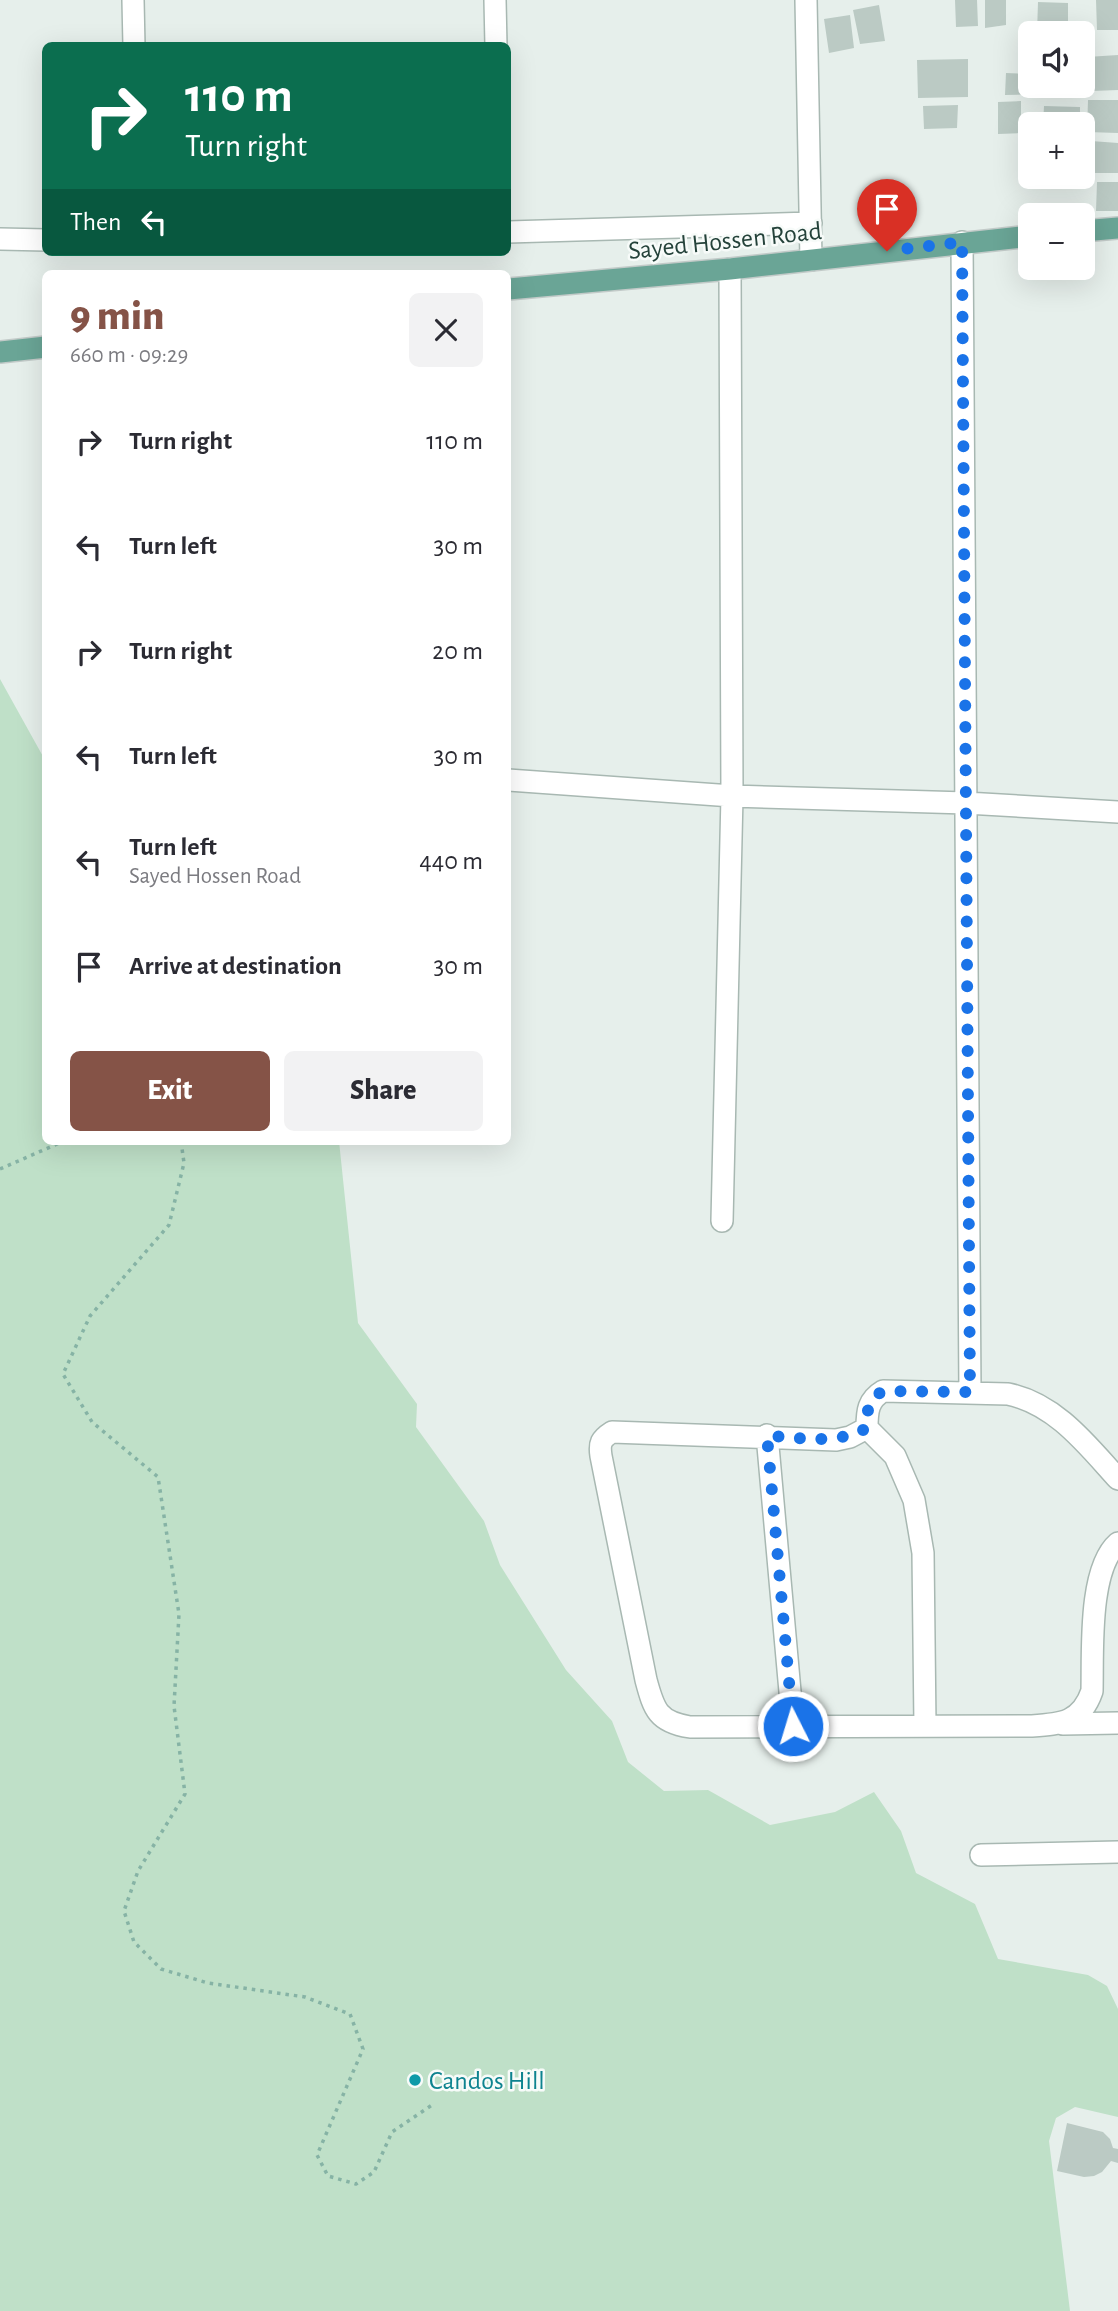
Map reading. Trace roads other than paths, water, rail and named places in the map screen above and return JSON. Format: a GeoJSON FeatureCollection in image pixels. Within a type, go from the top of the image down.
{"type":"FeatureCollection","features":[{"type":"Feature","properties":{"kind":"main road"},"geometry":{"type":"LineString","coordinates":[[1095,230],[1118,228]]}},
{"type":"Feature","properties":{"kind":"main road","name":"Sayed Hossen Road"},"geometry":{"type":"LineString","coordinates":[[511,289],[730,269],[1018,237]]}},
{"type":"Feature","properties":{"kind":"main road"},"geometry":{"type":"LineString","coordinates":[[0,352],[42,347]]}},
{"type":"Feature","properties":{"kind":"street"},"geometry":{"type":"LineString","coordinates":[[133,0],[134,42]]}},
{"type":"Feature","properties":{"kind":"street"},"geometry":{"type":"LineString","coordinates":[[495,0],[496,42]]}},
{"type":"Feature","properties":{"kind":"street"},"geometry":{"type":"LineString","coordinates":[[806,0],[811,260]]}},
{"type":"Feature","properties":{"kind":"street"},"geometry":{"type":"LineString","coordinates":[[511,232],[811,223]]}},
{"type":"Feature","properties":{"kind":"street"},"geometry":{"type":"LineString","coordinates":[[0,239],[42,240]]}},
{"type":"Feature","properties":{"kind":"street"},"geometry":{"type":"LineString","coordinates":[[962,242],[970,1392]]}},
{"type":"Feature","properties":{"kind":"street"},"geometry":{"type":"LineString","coordinates":[[722,1221],[732,796],[730,269]]}},
{"type":"Feature","properties":{"kind":"street"},"geometry":{"type":"LineString","coordinates":[[511,780],[732,796],[966,803],[1118,812]]}},
{"type":"Feature","properties":{"kind":"street"},"geometry":{"type":"LineString","coordinates":[[867,1428],[870,1402],[883,1391],[1008,1394],[1026,1398],[1072,1429],[1118,1479]]}},
{"type":"Feature","properties":{"kind":"street"},"geometry":{"type":"LineString","coordinates":[[867,1428],[850,1437],[836,1440],[612,1432],[603,1437],[599,1445],[646,1680],[651,1700],[659,1714],[670,1724],[690,1727],[1118,1723]]}},
{"type":"Feature","properties":{"kind":"street"},"geometry":{"type":"LineString","coordinates":[[867,1428],[895,1456],[914,1500],[923,1553],[925,1726]]}},
{"type":"Feature","properties":{"kind":"street"},"geometry":{"type":"LineString","coordinates":[[767,1436],[793,1726]]}},
{"type":"Feature","properties":{"kind":"street"},"geometry":{"type":"LineString","coordinates":[[1063,1724],[1078,1715],[1092,1691],[1097,1588],[1102,1565],[1118,1543]]}},
{"type":"Feature","properties":{"kind":"street"},"geometry":{"type":"LineString","coordinates":[[981,1855],[1118,1852]]}},
{"type":"Feature","properties":{"kind":"place","name":"Candos Hill"},"geometry":{"type":"Point","coordinates":[415,2080]}}]}
